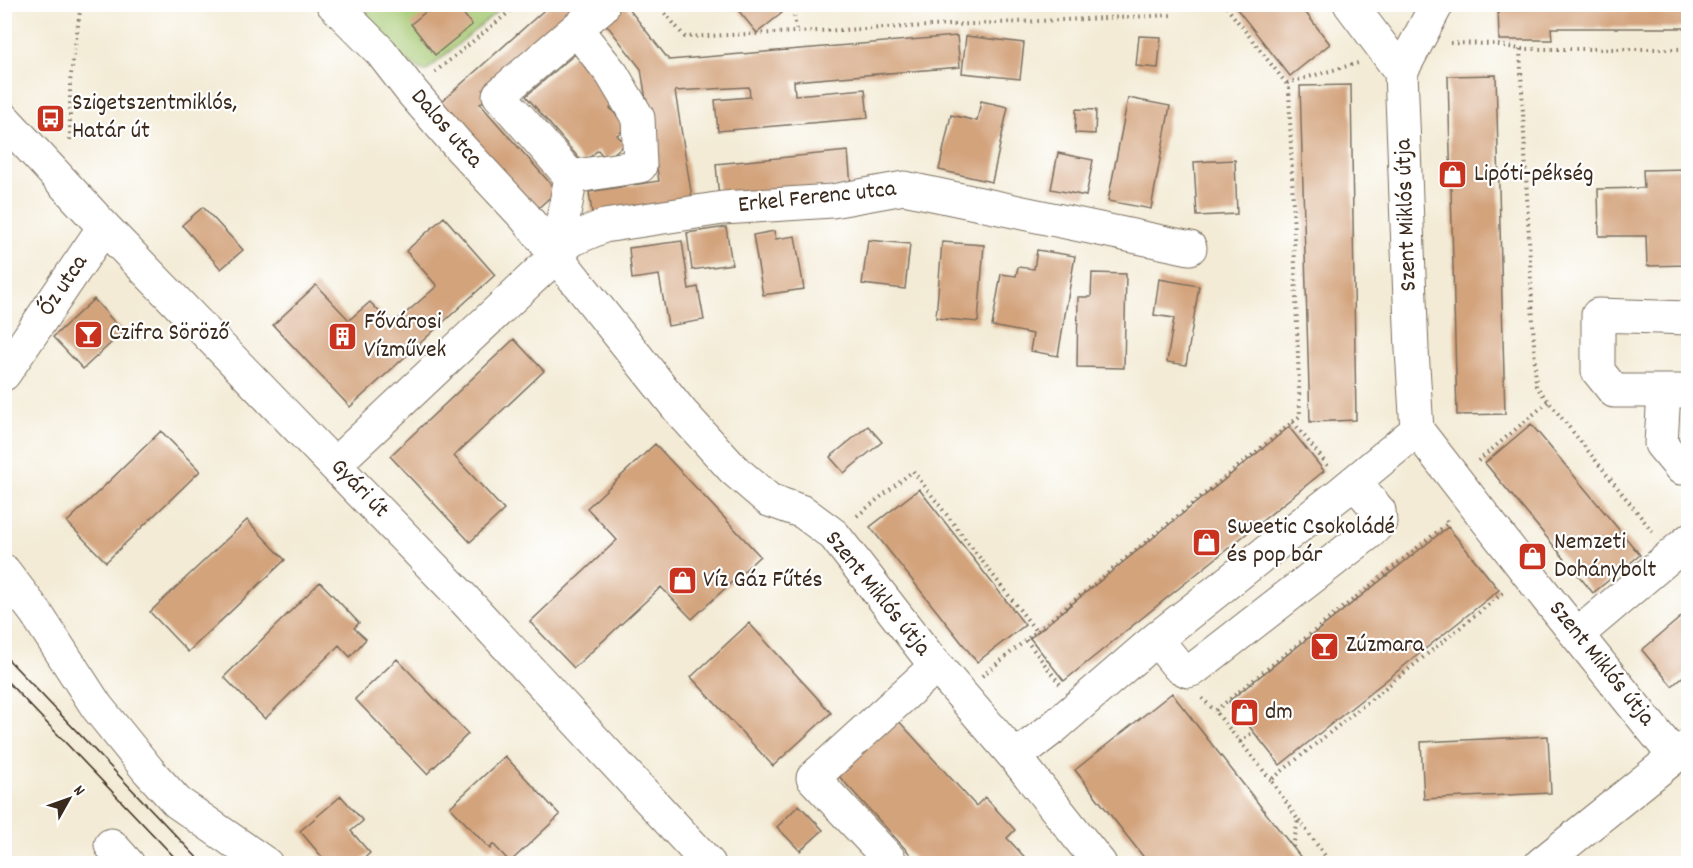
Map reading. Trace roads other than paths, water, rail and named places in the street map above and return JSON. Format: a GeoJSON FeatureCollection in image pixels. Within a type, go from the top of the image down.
{"type":"FeatureCollection","features":[{"type":"Feature","properties":{"kind":"street","name":"Dalos utca"},"geometry":{"type":"LineString","coordinates":[[333,4],[381,52],[412,92],[525,217],[556,256]]}},
{"type":"Feature","properties":{"kind":"street"},"geometry":{"type":"LineString","coordinates":[[571,177],[499,95],[602,7],[602,4]]}},
{"type":"Feature","properties":{"kind":"street"},"geometry":{"type":"LineString","coordinates":[[1350,4],[1401,72],[1437,4]]}},
{"type":"Feature","properties":{"kind":"street"},"geometry":{"type":"LineString","coordinates":[[571,177],[640,166],[638,118],[612,74],[576,29]]}},
{"type":"Feature","properties":{"kind":"street","name":"Szent Miklós útja"},"geometry":{"type":"LineString","coordinates":[[1401,72],[1417,430],[1577,635],[1682,752]]}},
{"type":"Feature","properties":{"kind":"street","name":"Gyári út"},"geometry":{"type":"LineString","coordinates":[[4,119],[104,227],[511,649],[709,864]]}},
{"type":"Feature","properties":{"kind":"street"},"geometry":{"type":"LineString","coordinates":[[556,256],[571,177]]}},
{"type":"Feature","properties":{"kind":"street","name":"Erkel Ferenc utca"},"geometry":{"type":"LineString","coordinates":[[335,464],[571,240],[604,226],[723,208],[832,201],[904,188],[1190,248]]}},
{"type":"Feature","properties":{"kind":"street","name":"Őz utca"},"geometry":{"type":"LineString","coordinates":[[4,374],[104,227]]}},
{"type":"Feature","properties":{"kind":"street","name":"Szent Miklós útja"},"geometry":{"type":"LineString","coordinates":[[556,256],[681,412],[733,469],[769,500],[802,512],[834,535],[936,666],[1014,757],[1100,864]]}},
{"type":"Feature","properties":{"kind":"street"},"geometry":{"type":"LineString","coordinates":[[1689,318],[1599,315],[1598,371],[1681,468],[1689,468]]}},
{"type":"Feature","properties":{"kind":"street"},"geometry":{"type":"LineString","coordinates":[[1614,391],[1676,391],[1661,444]]}},
{"type":"Feature","properties":{"kind":"street"},"geometry":{"type":"LineString","coordinates":[[1014,757],[1053,728],[1342,475],[1417,430]]}},
{"type":"Feature","properties":{"kind":"street"},"geometry":{"type":"LineString","coordinates":[[1156,639],[1178,666],[1188,671],[1194,669],[1360,540],[1380,522],[1379,511],[1342,475]]}},
{"type":"Feature","properties":{"kind":"street"},"geometry":{"type":"LineString","coordinates":[[1577,635],[1680,549]]}},
{"type":"Feature","properties":{"kind":"street"},"geometry":{"type":"LineString","coordinates":[[4,571],[36,613],[97,707],[148,770],[177,802],[266,864]]}},
{"type":"Feature","properties":{"kind":"street"},"geometry":{"type":"LineString","coordinates":[[885,864],[890,859],[813,778],[936,666]]}},
{"type":"Feature","properties":{"kind":"street"},"geometry":{"type":"LineString","coordinates":[[1554,860],[1682,752]]}},
{"type":"Feature","properties":{"kind":"tram line"},"geometry":{"type":"LineString","coordinates":[[4,655],[203,864]]}},
{"type":"Feature","properties":{"kind":"tram line"},"geometry":{"type":"LineString","coordinates":[[4,678],[181,864]]}},
{"type":"Feature","properties":{"kind":"place","name":"Szigetszentmiklós, Határ út"},"geometry":{"type":"Point","coordinates":[51,118]}},
{"type":"Feature","properties":{"kind":"place","name":"Lipóti-pékség"},"geometry":{"type":"Point","coordinates":[1453,175]}},
{"type":"Feature","properties":{"kind":"place","name":"Czifra Söröző"},"geometry":{"type":"Point","coordinates":[88,334]}},
{"type":"Feature","properties":{"kind":"place","name":"Fővárosi Vízművek"},"geometry":{"type":"Point","coordinates":[343,337]}},
{"type":"Feature","properties":{"kind":"place","name":"Sweetic Csokoládé és pop bár"},"geometry":{"type":"Point","coordinates":[1206,542]}},
{"type":"Feature","properties":{"kind":"place","name":"Nemzeti Dohánybolt"},"geometry":{"type":"Point","coordinates":[1533,557]}},
{"type":"Feature","properties":{"kind":"place","name":"Víz Gáz Fűtés"},"geometry":{"type":"Point","coordinates":[682,581]}},
{"type":"Feature","properties":{"kind":"place","name":"Zúzmara"},"geometry":{"type":"Point","coordinates":[1325,646]}},
{"type":"Feature","properties":{"kind":"place","name":"dm"},"geometry":{"type":"Point","coordinates":[1244,713]}}]}
